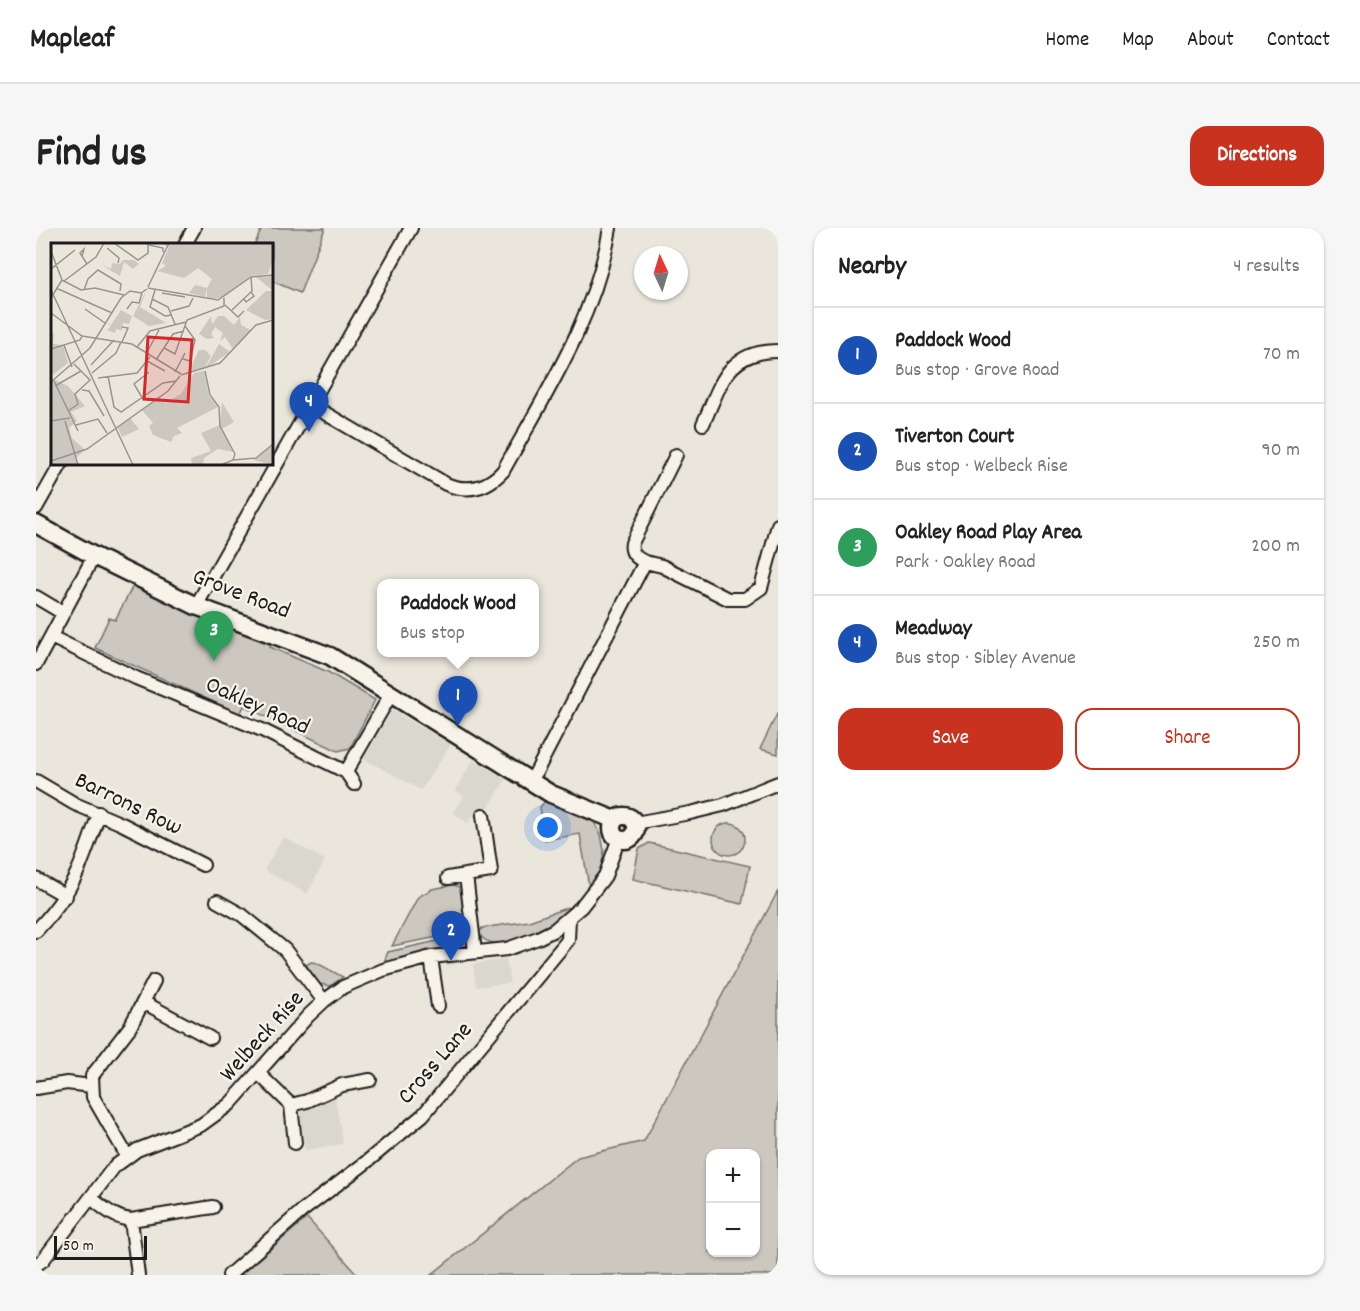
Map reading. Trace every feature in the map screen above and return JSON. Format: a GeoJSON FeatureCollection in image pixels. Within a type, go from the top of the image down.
{"type":"FeatureCollection","features":[{"type":"Feature","properties":{"kind":"street"},"geometry":{"type":"LineString","coordinates":[[186,243],[194,228]]}},
{"type":"Feature","properties":{"kind":"street"},"geometry":{"type":"LineString","coordinates":[[196,606],[411,228]]}},
{"type":"Feature","properties":{"kind":"street"},"geometry":{"type":"LineString","coordinates":[[311,405],[454,488],[470,489],[487,484],[503,471],[576,339],[592,299],[608,245],[610,228]]}},
{"type":"Feature","properties":{"kind":"street"},"geometry":{"type":"LineString","coordinates":[[703,424],[730,368],[749,355],[778,351]]}},
{"type":"Feature","properties":{"kind":"street"},"geometry":{"type":"LineString","coordinates":[[676,455],[632,543],[634,555],[645,562],[662,566],[728,599],[745,599],[761,588],[778,525]]}},
{"type":"Feature","properties":{"kind":"street"},"geometry":{"type":"LineString","coordinates":[[36,508],[60,465]]}},
{"type":"Feature","properties":{"kind":"street","name":"Grove Road"},"geometry":{"type":"LineString","coordinates":[[36,524],[94,556],[196,606],[330,656],[551,794],[615,820],[626,816],[635,823]]}},
{"type":"Feature","properties":{"kind":"street"},"geometry":{"type":"LineString","coordinates":[[36,664],[94,556]]}},
{"type":"Feature","properties":{"kind":"street"},"geometry":{"type":"LineString","coordinates":[[531,782],[645,562]]}},
{"type":"Feature","properties":{"kind":"street"},"geometry":{"type":"LineString","coordinates":[[36,597],[63,613]]}},
{"type":"Feature","properties":{"kind":"street","name":"Oakley Road"},"geometry":{"type":"LineString","coordinates":[[51,637],[136,678],[262,730],[346,772],[354,784]]}},
{"type":"Feature","properties":{"kind":"street"},"geometry":{"type":"LineString","coordinates":[[346,772],[391,694]]}},
{"type":"Feature","properties":{"kind":"street","name":"Barrons Row"},"geometry":{"type":"LineString","coordinates":[[36,781],[75,804],[99,813],[203,865]]}},
{"type":"Feature","properties":{"kind":"street"},"geometry":{"type":"LineString","coordinates":[[615,820],[613,830],[619,838],[626,839],[632,836],[635,823],[723,805],[778,783]]}},
{"type":"Feature","properties":{"kind":"street"},"geometry":{"type":"LineString","coordinates":[[36,932],[66,896],[78,873],[99,813]]}},
{"type":"Feature","properties":{"kind":"street"},"geometry":{"type":"LineString","coordinates":[[448,878],[491,871],[483,815]]}},
{"type":"Feature","properties":{"kind":"street"},"geometry":{"type":"LineString","coordinates":[[569,918],[581,907],[605,876],[614,857],[619,838]]}},
{"type":"Feature","properties":{"kind":"street"},"geometry":{"type":"LineString","coordinates":[[466,875],[475,952]]}},
{"type":"Feature","properties":{"kind":"street"},"geometry":{"type":"LineString","coordinates":[[36,879],[66,896]]}},
{"type":"Feature","properties":{"kind":"street"},"geometry":{"type":"LineString","coordinates":[[217,900],[242,915],[285,950],[324,1001]]}},
{"type":"Feature","properties":{"kind":"street","name":"Welbeck Rise"},"geometry":{"type":"LineString","coordinates":[[36,1265],[43,1260],[114,1167],[127,1156],[150,1144],[201,1125],[230,1104],[308,1016],[343,987],[362,978],[431,957],[507,949],[521,945],[554,930],[569,918]]}},
{"type":"Feature","properties":{"kind":"street","name":"Cross Lane"},"geometry":{"type":"LineString","coordinates":[[229,1275],[302,1211],[423,1115],[568,940],[569,918]]}},
{"type":"Feature","properties":{"kind":"street"},"geometry":{"type":"LineString","coordinates":[[431,957],[438,1006]]}},
{"type":"Feature","properties":{"kind":"street"},"geometry":{"type":"LineString","coordinates":[[127,1156],[93,1097],[92,1076],[130,1027],[154,981]]}},
{"type":"Feature","properties":{"kind":"street"},"geometry":{"type":"LineString","coordinates":[[143,1002],[210,1038]]}},
{"type":"Feature","properties":{"kind":"street"},"geometry":{"type":"LineString","coordinates":[[258,1073],[291,1105],[295,1143]]}},
{"type":"Feature","properties":{"kind":"street"},"geometry":{"type":"LineString","coordinates":[[291,1105],[307,1101],[342,1085],[370,1080]]}},
{"type":"Feature","properties":{"kind":"street"},"geometry":{"type":"LineString","coordinates":[[36,1088],[67,1083],[91,1086]]}},
{"type":"Feature","properties":{"kind":"street"},"geometry":{"type":"LineString","coordinates":[[91,1198],[111,1214],[121,1219],[131,1220],[213,1207]]}},
{"type":"Feature","properties":{"kind":"street"},"geometry":{"type":"LineString","coordinates":[[131,1220],[138,1275]]}},
{"type":"Feature","properties":{"kind":"shaded area"},"geometry":{"type":"Polygon","coordinates":[[[262,228],[325,228],[300,293],[273,281],[273,243],[255,243],[262,228]]]}},
{"type":"Feature","properties":{"kind":"shaded area"},"geometry":{"type":"Polygon","coordinates":[[[135,582],[272,641],[270,647],[328,672],[375,700],[350,748],[338,751],[244,706],[240,714],[95,648],[109,618],[115,620],[135,582]]]}},
{"type":"Feature","properties":{"kind":"shaded area"},"geometry":{"type":"Polygon","coordinates":[[[392,710],[451,744],[421,790],[364,759],[392,710]]]}},
{"type":"Feature","properties":{"kind":"shaded area"},"geometry":{"type":"Polygon","coordinates":[[[778,712],[778,754],[760,749],[778,712]]]}},
{"type":"Feature","properties":{"kind":"shaded area"},"geometry":{"type":"Polygon","coordinates":[[[473,760],[506,779],[487,810],[476,818],[472,816],[468,823],[453,813],[464,797],[455,790],[473,760]]]}},
{"type":"Feature","properties":{"kind":"shaded area"},"geometry":{"type":"Polygon","coordinates":[[[546,800],[592,819],[601,834],[604,851],[601,869],[589,887],[580,834],[545,840],[540,807],[546,800]]]}},
{"type":"Feature","properties":{"kind":"shaded area"},"geometry":{"type":"Polygon","coordinates":[[[729,823],[741,827],[745,839],[741,851],[729,855],[717,851],[713,839],[717,827],[729,823]]]}},
{"type":"Feature","properties":{"kind":"shaded area"},"geometry":{"type":"Polygon","coordinates":[[[283,837],[325,860],[307,894],[264,870],[283,837]]]}},
{"type":"Feature","properties":{"kind":"shaded area"},"geometry":{"type":"Polygon","coordinates":[[[649,843],[750,866],[742,904],[633,879],[639,849],[649,843]]]}},
{"type":"Feature","properties":{"kind":"shaded area"},"geometry":{"type":"Polygon","coordinates":[[[453,885],[460,887],[467,929],[463,932],[392,946],[418,897],[432,889],[453,885]]]}},
{"type":"Feature","properties":{"kind":"shaded area"},"geometry":{"type":"Polygon","coordinates":[[[778,891],[778,1275],[431,1275],[578,1157],[644,1141],[778,891]]]}},
{"type":"Feature","properties":{"kind":"shaded area"},"geometry":{"type":"Polygon","coordinates":[[[571,907],[565,914],[541,931],[511,942],[486,941],[479,933],[482,928],[529,921],[571,907]]]}},
{"type":"Feature","properties":{"kind":"shaded area"},"geometry":{"type":"Polygon","coordinates":[[[467,936],[462,943],[453,947],[384,962],[388,952],[467,936]]]}},
{"type":"Feature","properties":{"kind":"shaded area"},"geometry":{"type":"Polygon","coordinates":[[[506,959],[510,983],[476,987],[473,964],[506,959]]]}},
{"type":"Feature","properties":{"kind":"shaded area"},"geometry":{"type":"Polygon","coordinates":[[[311,962],[343,977],[330,986],[320,984],[306,965],[311,962]]]}},
{"type":"Feature","properties":{"kind":"shaded area"},"geometry":{"type":"Polygon","coordinates":[[[335,1097],[343,1144],[305,1150],[300,1112],[335,1097]]]}},
{"type":"Feature","properties":{"kind":"shaded area"},"geometry":{"type":"Polygon","coordinates":[[[307,1218],[358,1275],[240,1275],[307,1218]]]}},
{"type":"Feature","properties":{"kind":"place","name":"Meadway"},"geometry":{"type":"Point","coordinates":[309,432]}},
{"type":"Feature","properties":{"kind":"place","name":"Oakley Road Play Area"},"geometry":{"type":"Point","coordinates":[214,661]}},
{"type":"Feature","properties":{"kind":"place","name":"Paddock Wood"},"geometry":{"type":"Point","coordinates":[458,726]}},
{"type":"Feature","properties":{"kind":"place","name":"Tiverton Court"},"geometry":{"type":"Point","coordinates":[451,961]}}]}
